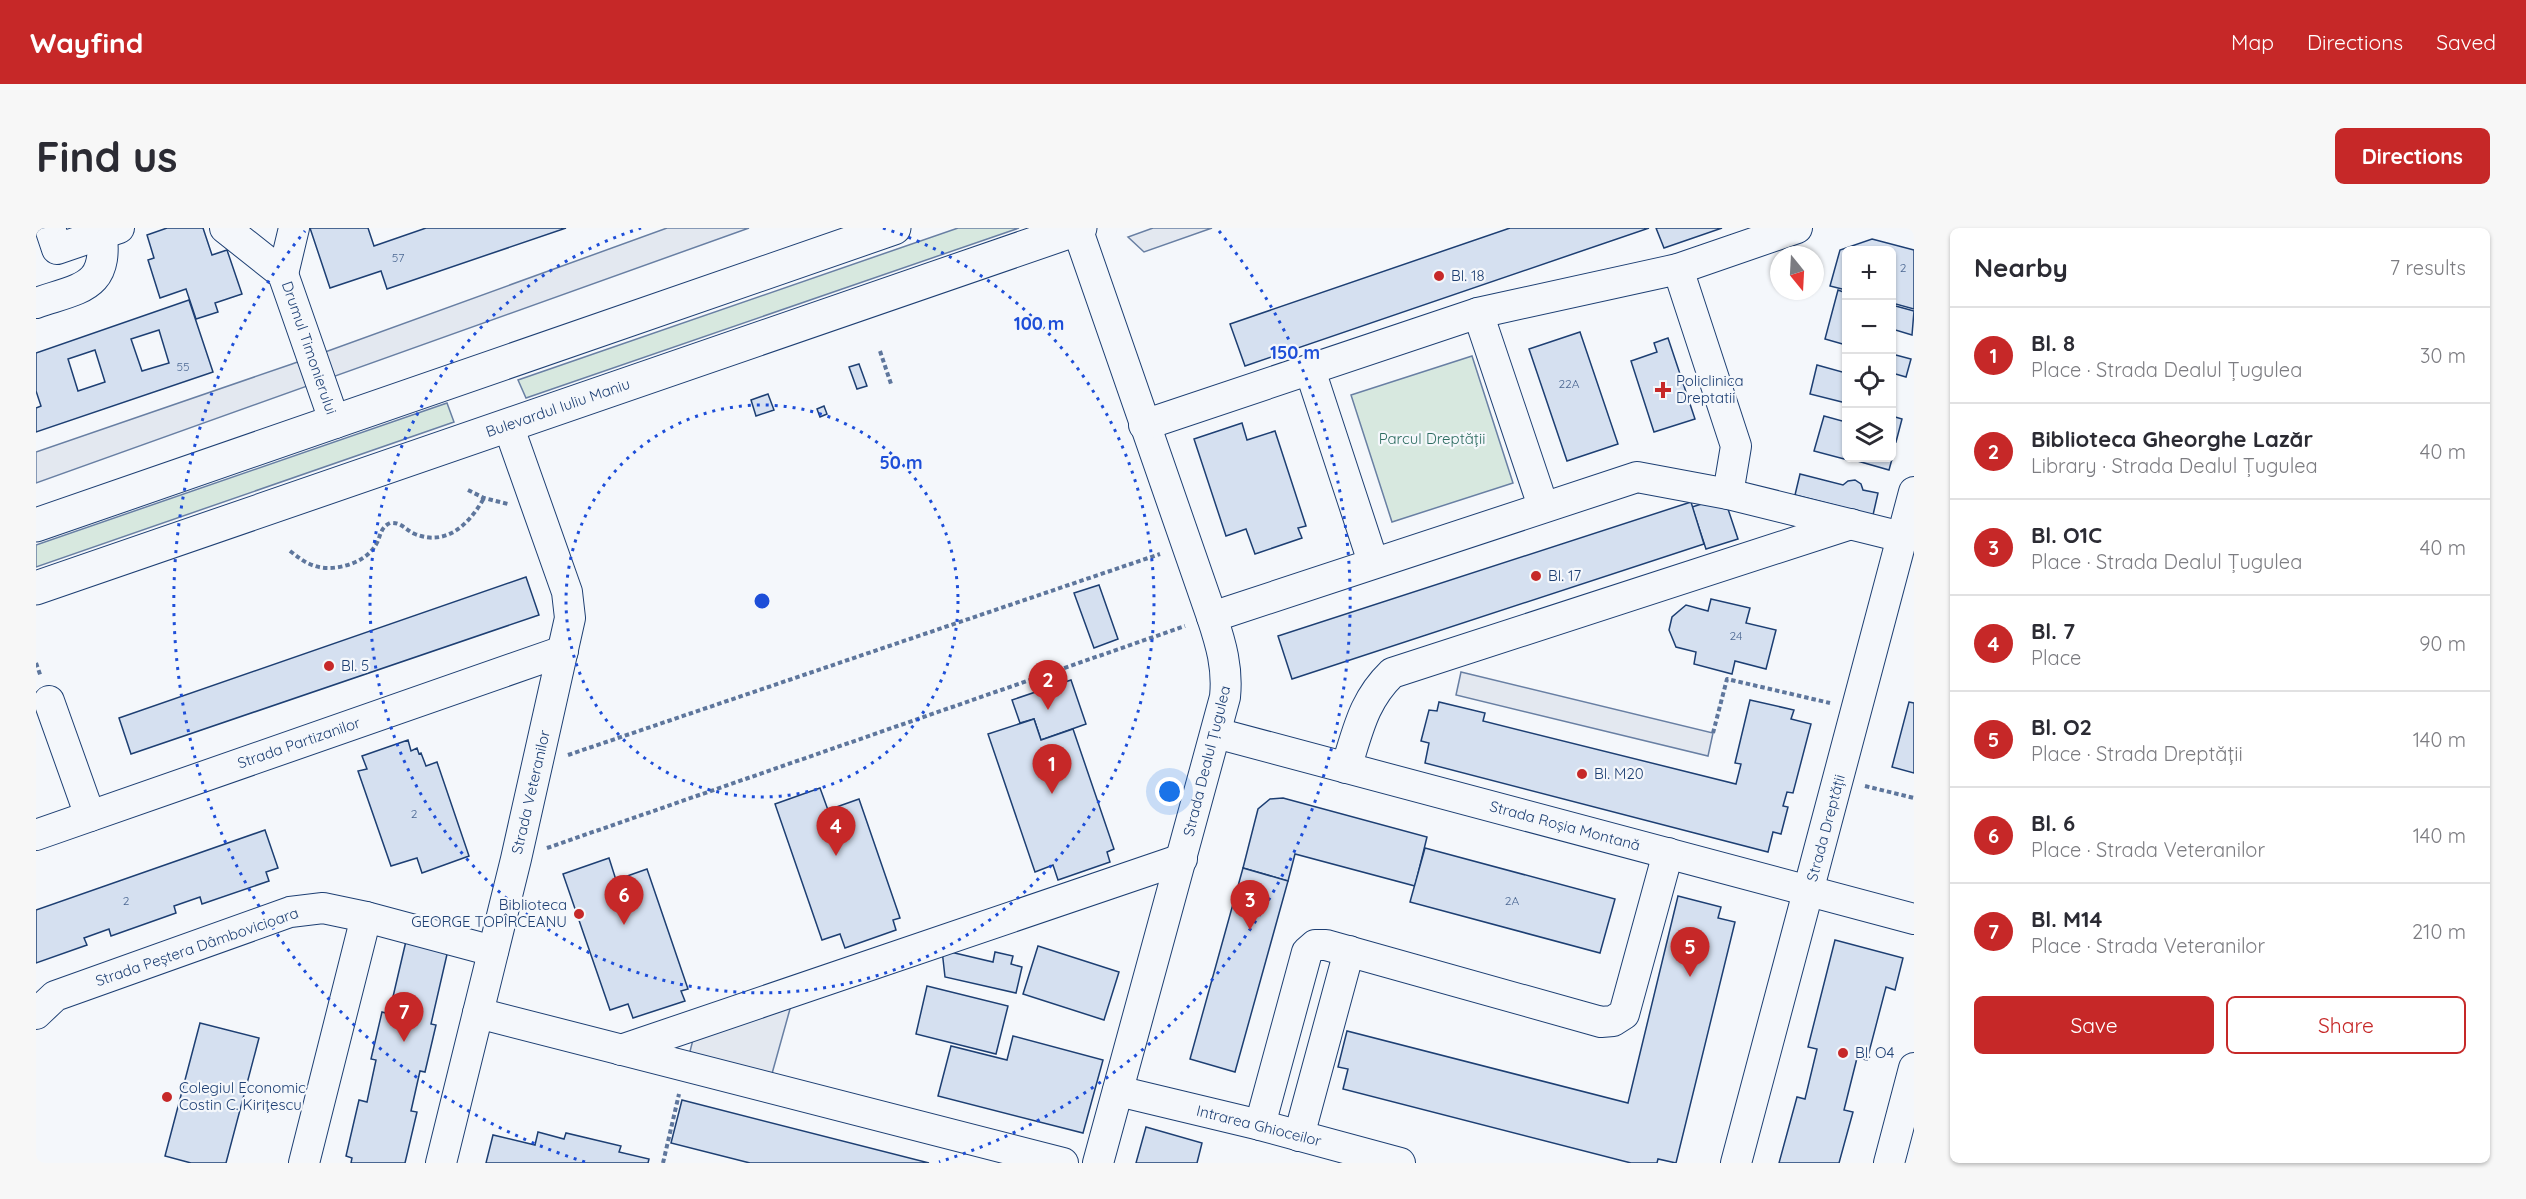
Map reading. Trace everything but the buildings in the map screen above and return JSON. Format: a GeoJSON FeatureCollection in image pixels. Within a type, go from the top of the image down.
{"type":"FeatureCollection","features":[{"type":"Feature","properties":{"kind":"main road"},"geometry":{"type":"LineString","coordinates":[[36,525],[894,228]]}},
{"type":"Feature","properties":{"kind":"main road","name":"Bulevardul Iuliu Maniu"},"geometry":{"type":"LineString","coordinates":[[36,588],[1078,228]]}},
{"type":"Feature","properties":{"kind":"street"},"geometry":{"type":"LineString","coordinates":[[36,303],[88,285],[97,275],[104,258],[107,230],[57,249],[50,228]]}},
{"type":"Feature","properties":{"kind":"street"},"geometry":{"type":"LineString","coordinates":[[225,228],[284,274],[294,228]]}},
{"type":"Feature","properties":{"kind":"street","name":"Strada Dealul Țugulea"},"geometry":{"type":"LineString","coordinates":[[1078,228],[1212,617],[1224,654],[1228,676],[1226,697],[1098,1163]]}},
{"type":"Feature","properties":{"kind":"street"},"geometry":{"type":"LineString","coordinates":[[1144,425],[1478,313],[1678,269],[1797,228]]}},
{"type":"Feature","properties":{"kind":"street"},"geometry":{"type":"LineString","coordinates":[[1678,269],[1736,446],[1728,494]]}},
{"type":"Feature","properties":{"kind":"street","name":"Drumul Timonierului"},"geometry":{"type":"LineString","coordinates":[[284,274],[335,423]]}},
{"type":"Feature","properties":{"kind":"street"},"geometry":{"type":"LineString","coordinates":[[1478,313],[1543,507]]}},
{"type":"Feature","properties":{"kind":"street"},"geometry":{"type":"LineString","coordinates":[[1310,370],[1373,562]]}},
{"type":"Feature","properties":{"kind":"street","name":"Strada Veteranilor"},"geometry":{"type":"LineString","coordinates":[[441,1163],[516,859],[570,618],[570,604],[508,425]]}},
{"type":"Feature","properties":{"kind":"street"},"geometry":{"type":"LineString","coordinates":[[1212,617],[1373,562],[1637,477],[1728,494],[1902,537]]}},
{"type":"Feature","properties":{"kind":"street","name":"Strada Dreptății"},"geometry":{"type":"LineString","coordinates":[[1736,1163],[1914,492]]}},
{"type":"Feature","properties":{"kind":"street"},"geometry":{"type":"LineString","coordinates":[[1346,768],[1366,706],[1378,687],[1392,673],[1851,524]]}},
{"type":"Feature","properties":{"kind":"street","name":"Strada Partizanilor"},"geometry":{"type":"LineString","coordinates":[[36,835],[563,651]]}},
{"type":"Feature","properties":{"kind":"street"},"geometry":{"type":"LineString","coordinates":[[49,701],[90,816]]}},
{"type":"Feature","properties":{"kind":"street","name":"Strada Roșia Montană"},"geometry":{"type":"LineString","coordinates":[[1216,733],[1914,919]]}},
{"type":"Feature","properties":{"kind":"street"},"geometry":{"type":"LineString","coordinates":[[1260,1125],[1307,952],[1315,945],[1326,945],[1349,951],[1601,1022],[1613,1021],[1624,1014],[1668,853]]}},
{"type":"Feature","properties":{"kind":"street"},"geometry":{"type":"LineString","coordinates":[[621,1050],[1182,859]]}},
{"type":"Feature","properties":{"kind":"street","name":"Strada Peștera Dâmbovicioara"},"geometry":{"type":"LineString","coordinates":[[36,1014],[55,996],[290,912],[323,908],[366,917],[493,951]]}},
{"type":"Feature","properties":{"kind":"street"},"geometry":{"type":"LineString","coordinates":[[304,1163],[366,917]]}},
{"type":"Feature","properties":{"kind":"street"},"geometry":{"type":"LineString","coordinates":[[1299,1136],[1349,951]]}},
{"type":"Feature","properties":{"kind":"street"},"geometry":{"type":"LineString","coordinates":[[478,1013],[1063,1163]]}},
{"type":"Feature","properties":{"kind":"street"},"geometry":{"type":"LineString","coordinates":[[1889,1163],[1914,1068]]}},
{"type":"Feature","properties":{"kind":"street","name":"Intrarea Ghioceilor"},"geometry":{"type":"LineString","coordinates":[[1118,1090],[1400,1163]]}},
{"type":"Feature","properties":{"kind":"path"},"geometry":{"type":"LineString","coordinates":[[880,351],[891,384]]}},
{"type":"Feature","properties":{"kind":"path"},"geometry":{"type":"LineString","coordinates":[[468,490],[484,498],[511,505],[522,504],[534,498]]}},
{"type":"Feature","properties":{"kind":"path"},"geometry":{"type":"LineString","coordinates":[[290,551],[315,566],[328,569],[353,563],[374,549],[380,532],[390,523],[402,524],[412,533],[426,537],[441,537],[454,532],[475,513],[484,498]]}},
{"type":"Feature","properties":{"kind":"path"},"geometry":{"type":"LineString","coordinates":[[537,765],[1186,545]]}},
{"type":"Feature","properties":{"kind":"path"},"geometry":{"type":"LineString","coordinates":[[516,859],[1212,617]]}},
{"type":"Feature","properties":{"kind":"path"},"geometry":{"type":"LineString","coordinates":[[1713,733],[1727,679],[1857,710]]}},
{"type":"Feature","properties":{"kind":"path"},"geometry":{"type":"LineString","coordinates":[[1839,780],[1914,798]]}},
{"type":"Feature","properties":{"kind":"path"},"geometry":{"type":"LineString","coordinates":[[663,1163],[686,1067]]}},
{"type":"Feature","properties":{"kind":"green space"},"geometry":{"type":"Polygon","coordinates":[[[958,228],[1019,228],[526,398],[518,380],[958,228]]]}},
{"type":"Feature","properties":{"kind":"green space","name":"Parcul Dreptății"},"geometry":{"type":"Polygon","coordinates":[[[1472,356],[1513,483],[1392,522],[1351,395],[1472,356]]]}},
{"type":"Feature","properties":{"kind":"green space"},"geometry":{"type":"Polygon","coordinates":[[[447,403],[454,422],[36,567],[36,545],[447,403]]]}},
{"type":"Feature","properties":{"kind":"shaded area"},"geometry":{"type":"Polygon","coordinates":[[[667,228],[749,228],[36,483],[36,452],[292,364],[667,228]]]}},
{"type":"Feature","properties":{"kind":"shaded area"},"geometry":{"type":"Polygon","coordinates":[[[1153,228],[1212,228],[1144,252],[1128,237],[1153,228]]]}},
{"type":"Feature","properties":{"kind":"shaded area"},"geometry":{"type":"Polygon","coordinates":[[[1461,672],[1713,733],[1708,756],[1456,695],[1461,672]]]}},
{"type":"Feature","properties":{"kind":"shaded area"},"geometry":{"type":"Polygon","coordinates":[[[795,991],[768,1088],[686,1067],[697,1024],[795,991]]]}},
{"type":"Feature","properties":{"kind":"place","name":"Bl. 18"},"geometry":{"type":"Point","coordinates":[1439,276]}},
{"type":"Feature","properties":{"kind":"place","name":"Policlinica Dreptatii"},"geometry":{"type":"Point","coordinates":[1663,390]}},
{"type":"Feature","properties":{"kind":"place","name":"Bl. 17"},"geometry":{"type":"Point","coordinates":[1536,576]}},
{"type":"Feature","properties":{"kind":"place","name":"Bl. 5"},"geometry":{"type":"Point","coordinates":[329,666]}},
{"type":"Feature","properties":{"kind":"place","name":"Biblioteca Gheorghe Lazăr"},"geometry":{"type":"Point","coordinates":[1048,710]}},
{"type":"Feature","properties":{"kind":"place","name":"Bl. M20"},"geometry":{"type":"Point","coordinates":[1582,774]}},
{"type":"Feature","properties":{"kind":"place","name":"Bl. 8"},"geometry":{"type":"Point","coordinates":[1052,794]}},
{"type":"Feature","properties":{"kind":"place","name":"Bl. 7"},"geometry":{"type":"Point","coordinates":[836,856]}},
{"type":"Feature","properties":{"kind":"place","name":"Biblioteca GEORGE TOPÎRCEANU"},"geometry":{"type":"Point","coordinates":[579,914]}},
{"type":"Feature","properties":{"kind":"place","name":"Bl. 6"},"geometry":{"type":"Point","coordinates":[624,925]}},
{"type":"Feature","properties":{"kind":"place","name":"Bl. O1C"},"geometry":{"type":"Point","coordinates":[1250,930]}},
{"type":"Feature","properties":{"kind":"place","name":"Bl. O2"},"geometry":{"type":"Point","coordinates":[1690,977]}},
{"type":"Feature","properties":{"kind":"place","name":"Bl. M14"},"geometry":{"type":"Point","coordinates":[404,1042]}},
{"type":"Feature","properties":{"kind":"place","name":"Bl. O4"},"geometry":{"type":"Point","coordinates":[1843,1053]}},
{"type":"Feature","properties":{"kind":"place","name":"Colegiul Economic Costin C. Kirițescu"},"geometry":{"type":"Point","coordinates":[167,1097]}}]}
